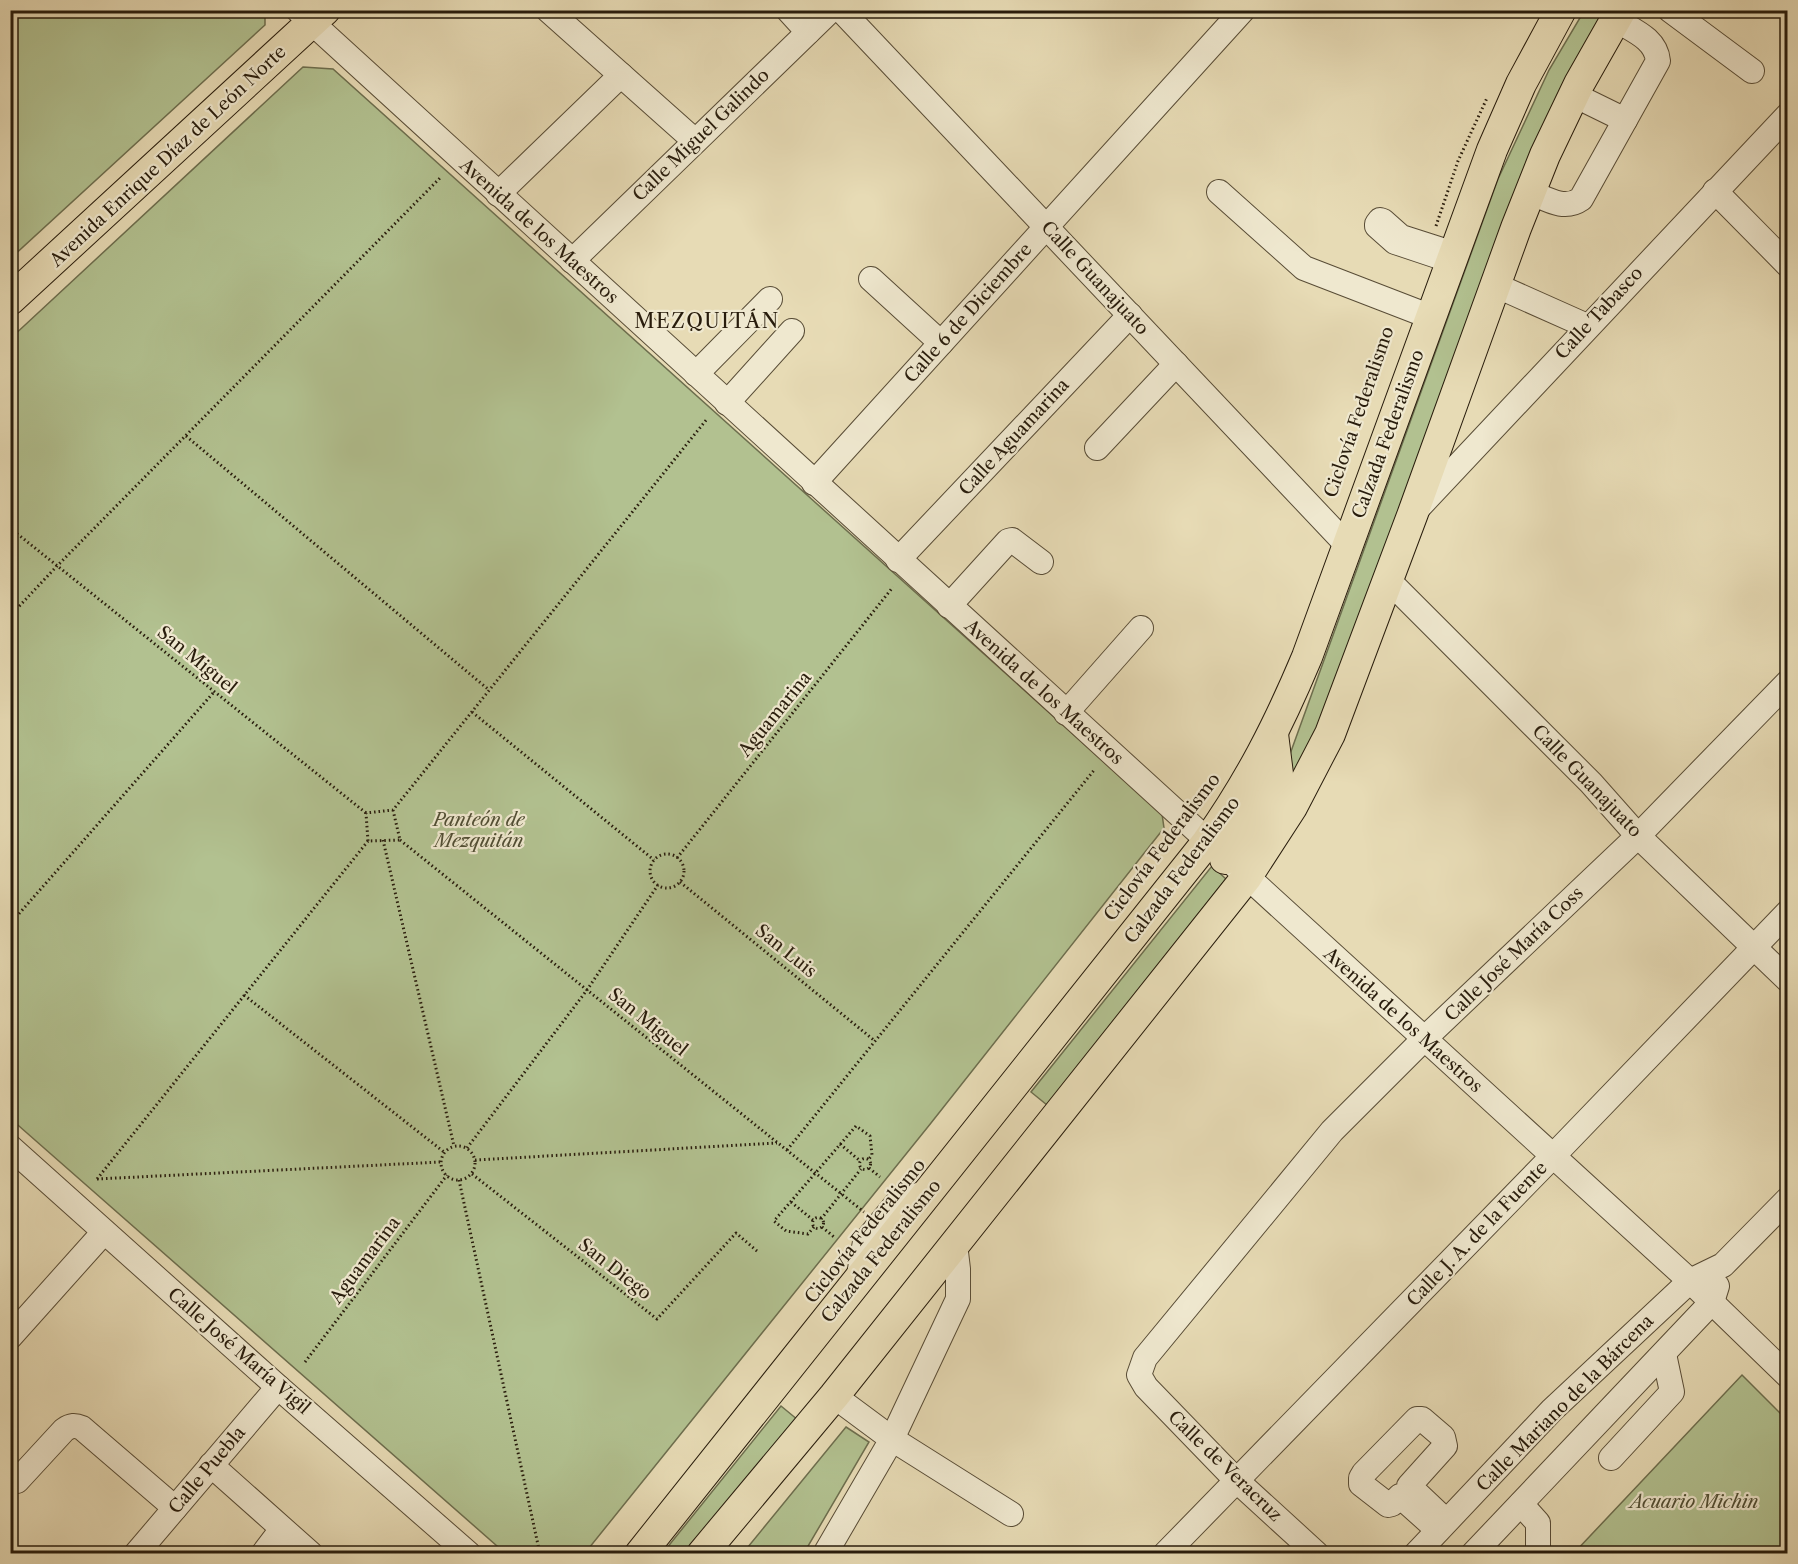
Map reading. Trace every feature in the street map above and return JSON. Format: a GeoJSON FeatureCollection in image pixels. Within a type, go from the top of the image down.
{"type":"FeatureCollection","features":[{"type":"Feature","properties":{"kind":"main road","name":"Calzada Federalismo"},"geometry":{"type":"LineString","coordinates":[[702,1554],[834,1396],[955,1244],[1226,859],[1237,799],[1273,734],[1307,657],[1431,316],[1445,254],[1516,95],[1561,10]]}},
{"type":"Feature","properties":{"kind":"main road","name":"Avenida Enrique Díaz de León Norte"},"geometry":{"type":"LineString","coordinates":[[10,300],[311,15]]}},
{"type":"Feature","properties":{"kind":"main road","name":"Calzada Federalismo"},"geometry":{"type":"LineString","coordinates":[[640,1554],[929,1191],[1226,859],[1292,807],[1330,734],[1545,155],[1574,95],[1619,15]]}},
{"type":"Feature","properties":{"kind":"street"},"geometry":{"type":"LineString","coordinates":[[548,10],[695,141]]}},
{"type":"Feature","properties":{"kind":"street"},"geometry":{"type":"LineString","coordinates":[[788,10],[807,32]]}},
{"type":"Feature","properties":{"kind":"street","name":"Calle Miguel Galindo"},"geometry":{"type":"LineString","coordinates":[[572,261],[831,10]]}},
{"type":"Feature","properties":{"kind":"street","name":"Calle Guanajuato"},"geometry":{"type":"LineString","coordinates":[[841,10],[1348,546]]}},
{"type":"Feature","properties":{"kind":"street","name":"Calle 6 de Diciembre"},"geometry":{"type":"LineString","coordinates":[[814,483],[1243,10]]}},
{"type":"Feature","properties":{"kind":"street"},"geometry":{"type":"LineString","coordinates":[[1670,10],[1752,71]]}},
{"type":"Feature","properties":{"kind":"street","name":"Avenida de los Maestros"},"geometry":{"type":"LineString","coordinates":[[311,15],[498,194],[1690,1281],[1788,1376]]}},
{"type":"Feature","properties":{"kind":"street"},"geometry":{"type":"LineString","coordinates":[[1530,192],[1564,206],[1574,205],[1581,199],[1658,61],[1657,51],[1650,41],[1619,15]]}},
{"type":"Feature","properties":{"kind":"street"},"geometry":{"type":"LineString","coordinates":[[498,194],[621,75]]}},
{"type":"Feature","properties":{"kind":"street"},"geometry":{"type":"LineString","coordinates":[[1574,95],[1625,120]]}},
{"type":"Feature","properties":{"kind":"street","name":"Calle Tabasco"},"geometry":{"type":"LineString","coordinates":[[1413,513],[1788,115]]}},
{"type":"Feature","properties":{"kind":"street"},"geometry":{"type":"LineString","coordinates":[[1715,191],[1788,265]]}},
{"type":"Feature","properties":{"kind":"street"},"geometry":{"type":"LineString","coordinates":[[1219,192],[1304,268],[1431,316]]}},
{"type":"Feature","properties":{"kind":"street"},"geometry":{"type":"LineString","coordinates":[[871,279],[941,343]]}},
{"type":"Feature","properties":{"kind":"street"},"geometry":{"type":"LineString","coordinates":[[1495,285],[1587,326]]}},
{"type":"Feature","properties":{"kind":"street"},"geometry":{"type":"LineString","coordinates":[[696,374],[770,299]]}},
{"type":"Feature","properties":{"kind":"street","name":"Calle Aguamarina"},"geometry":{"type":"LineString","coordinates":[[898,560],[1130,315]]}},
{"type":"Feature","properties":{"kind":"street"},"geometry":{"type":"LineString","coordinates":[[727,403],[792,331]]}},
{"type":"Feature","properties":{"kind":"street"},"geometry":{"type":"LineString","coordinates":[[1096,448],[1176,364]]}},
{"type":"Feature","properties":{"kind":"street"},"geometry":{"type":"LineString","coordinates":[[949,606],[1008,541],[1012,540],[1041,562]]}},
{"type":"Feature","properties":{"kind":"street","name":"Calle Guanajuato"},"geometry":{"type":"LineString","coordinates":[[1388,580],[1591,783],[1638,836],[1788,980]]}},
{"type":"Feature","properties":{"kind":"street"},"geometry":{"type":"LineString","coordinates":[[1066,712],[1141,628]]}},
{"type":"Feature","properties":{"kind":"street","name":"Calle José María Coss"},"geometry":{"type":"LineString","coordinates":[[1139,1375],[1145,1358],[1332,1131],[1424,1039],[1638,836],[1788,682]]}},
{"type":"Feature","properties":{"kind":"street","name":"Calle J. A. de la Fuente"},"geometry":{"type":"LineString","coordinates":[[1165,1554],[1788,912]]}},
{"type":"Feature","properties":{"kind":"street","name":"Calle José María Vigil"},"geometry":{"type":"LineString","coordinates":[[10,1147],[278,1387],[470,1554]]}},
{"type":"Feature","properties":{"kind":"street"},"geometry":{"type":"LineString","coordinates":[[858,1280],[865,1242],[897,1203],[929,1191]]}},
{"type":"Feature","properties":{"kind":"street","name":"Calle Mariano de la Bárcena"},"geometry":{"type":"LineString","coordinates":[[1416,1554],[1552,1410],[1690,1281],[1723,1265],[1788,1199]]}},
{"type":"Feature","properties":{"kind":"street"},"geometry":{"type":"LineString","coordinates":[[10,1337],[104,1232]]}},
{"type":"Feature","properties":{"kind":"street"},"geometry":{"type":"LineString","coordinates":[[825,1554],[892,1439],[957,1299],[958,1269],[955,1244]]}},
{"type":"Feature","properties":{"kind":"street","name":"Calle Mariano de la Bárcena"},"geometry":{"type":"LineString","coordinates":[[1473,1554],[1712,1302],[1723,1265]]}},
{"type":"Feature","properties":{"kind":"street"},"geometry":{"type":"LineString","coordinates":[[1611,1458],[1672,1392],[1664,1354]]}},
{"type":"Feature","properties":{"kind":"street","name":"Calle de Veracruz"},"geometry":{"type":"LineString","coordinates":[[1139,1375],[1146,1387],[1236,1480],[1317,1554]]}},
{"type":"Feature","properties":{"kind":"street","name":"Calle Puebla"},"geometry":{"type":"LineString","coordinates":[[136,1554],[278,1387]]}},
{"type":"Feature","properties":{"kind":"street"},"geometry":{"type":"LineString","coordinates":[[834,1396],[892,1439],[1011,1514]]}},
{"type":"Feature","properties":{"kind":"street"},"geometry":{"type":"LineString","coordinates":[[1417,1419],[1422,1419],[1443,1437],[1444,1446],[1409,1486],[1442,1526],[1400,1496],[1388,1505],[1361,1484],[1364,1473],[1417,1419]]}},
{"type":"Feature","properties":{"kind":"street"},"geometry":{"type":"LineString","coordinates":[[17,1481],[64,1430],[76,1425],[175,1508]]}},
{"type":"Feature","properties":{"kind":"street"},"geometry":{"type":"LineString","coordinates":[[211,1466],[311,1554]]}},
{"type":"Feature","properties":{"kind":"street"},"geometry":{"type":"LineString","coordinates":[[1521,1504],[1538,1523],[1538,1554]]}},
{"type":"Feature","properties":{"kind":"street"},"geometry":{"type":"LineString","coordinates":[[263,1554],[282,1528]]}},
{"type":"Feature","properties":{"kind":"path"},"geometry":{"type":"LineString","coordinates":[[1445,254],[1458,161],[1487,98]]}},
{"type":"Feature","properties":{"kind":"path"},"geometry":{"type":"LineString","coordinates":[[10,616],[440,178]]}},
{"type":"Feature","properties":{"kind":"path"},"geometry":{"type":"LineString","coordinates":[[441,1162],[98,1179],[368,841],[366,813],[393,810],[707,419]]}},
{"type":"Feature","properties":{"kind":"path"},"geometry":{"type":"LineString","coordinates":[[186,436],[489,690]]}},
{"type":"Feature","properties":{"kind":"path","name":"San Miguel"},"geometry":{"type":"LineString","coordinates":[[10,528],[366,813]]}},
{"type":"Feature","properties":{"kind":"path","name":"Aguamarina"},"geometry":{"type":"LineString","coordinates":[[677,858],[893,587]]}},
{"type":"Feature","properties":{"kind":"path"},"geometry":{"type":"LineString","coordinates":[[10,924],[214,692]]}},
{"type":"Feature","properties":{"kind":"path"},"geometry":{"type":"LineString","coordinates":[[472,712],[654,860]]}},
{"type":"Feature","properties":{"kind":"path"},"geometry":{"type":"LineString","coordinates":[[787,1150],[1095,769]]}},
{"type":"Feature","properties":{"kind":"path"},"geometry":{"type":"LineString","coordinates":[[368,841],[400,840],[393,810]]}},
{"type":"Feature","properties":{"kind":"path"},"geometry":{"type":"LineString","coordinates":[[383,840],[454,1146]]}},
{"type":"Feature","properties":{"kind":"path","name":"San Miguel"},"geometry":{"type":"LineString","coordinates":[[400,840],[880,1224]]}},
{"type":"Feature","properties":{"kind":"path"},"geometry":{"type":"LineString","coordinates":[[667,854],[677,858],[684,867],[680,882],[669,888],[658,885],[650,871],[654,860],[667,854]]}},
{"type":"Feature","properties":{"kind":"path","name":"San Luis"},"geometry":{"type":"LineString","coordinates":[[680,882],[875,1041]]}},
{"type":"Feature","properties":{"kind":"path"},"geometry":{"type":"LineString","coordinates":[[467,1148],[587,990],[658,885]]}},
{"type":"Feature","properties":{"kind":"path"},"geometry":{"type":"LineString","coordinates":[[244,995],[444,1152]]}},
{"type":"Feature","properties":{"kind":"path"},"geometry":{"type":"LineString","coordinates":[[791,1202],[813,1220],[814,1227],[808,1234],[786,1231],[774,1221],[856,1126],[870,1136],[872,1155],[868,1160]]}},
{"type":"Feature","properties":{"kind":"path"},"geometry":{"type":"LineString","coordinates":[[476,1160],[778,1143]]}},
{"type":"Feature","properties":{"kind":"path"},"geometry":{"type":"LineString","coordinates":[[840,1144],[860,1161],[861,1168]]}},
{"type":"Feature","properties":{"kind":"path"},"geometry":{"type":"LineString","coordinates":[[454,1146],[467,1148],[476,1160],[472,1174],[465,1179],[459,1180],[447,1176],[441,1167],[444,1152],[454,1146]]}},
{"type":"Feature","properties":{"kind":"path"},"geometry":{"type":"LineString","coordinates":[[860,1161],[865,1158],[868,1160]]}},
{"type":"Feature","properties":{"kind":"path"},"geometry":{"type":"LineString","coordinates":[[868,1160],[869,1168]]}},
{"type":"Feature","properties":{"kind":"path"},"geometry":{"type":"LineString","coordinates":[[861,1168],[869,1168],[880,1177]]}},
{"type":"Feature","properties":{"kind":"path"},"geometry":{"type":"LineString","coordinates":[[813,1220],[820,1219],[861,1168]]}},
{"type":"Feature","properties":{"kind":"path","name":"San Diego"},"geometry":{"type":"LineString","coordinates":[[472,1174],[657,1319],[736,1233],[757,1251]]}},
{"type":"Feature","properties":{"kind":"path","name":"Aguamarina"},"geometry":{"type":"LineString","coordinates":[[305,1362],[447,1176]]}},
{"type":"Feature","properties":{"kind":"path"},"geometry":{"type":"LineString","coordinates":[[459,1180],[540,1554]]}},
{"type":"Feature","properties":{"kind":"path"},"geometry":{"type":"LineString","coordinates":[[820,1219],[823,1222],[822,1227]]}},
{"type":"Feature","properties":{"kind":"path"},"geometry":{"type":"LineString","coordinates":[[814,1227],[819,1229],[822,1227]]}},
{"type":"Feature","properties":{"kind":"path"},"geometry":{"type":"LineString","coordinates":[[822,1227],[834,1237]]}},
{"type":"Feature","properties":{"kind":"green space"},"geometry":{"type":"Polygon","coordinates":[[[11,10],[265,11],[265,25],[11,258],[11,10]]]}},
{"type":"Feature","properties":{"kind":"green space"},"geometry":{"type":"Polygon","coordinates":[[[1584,11],[1606,11],[1323,721],[1292,783],[1281,779],[1498,179],[1549,70],[1584,11]]]}},
{"type":"Feature","properties":{"kind":"green space","name":"Panteón de Mezquitán"},"geometry":{"type":"Polygon","coordinates":[[[303,67],[333,69],[1162,814],[1164,828],[931,1123],[585,1553],[505,1553],[11,1119],[11,338],[303,67]]]}},
{"type":"Feature","properties":{"kind":"green space"},"geometry":{"type":"Polygon","coordinates":[[[1212,866],[1226,879],[1047,1105],[1031,1092],[1212,866]]]}},
{"type":"Feature","properties":{"kind":"green space","name":"Acuario Michin"},"geometry":{"type":"Polygon","coordinates":[[[1742,1375],[1787,1420],[1787,1449],[1782,1466],[1781,1504],[1787,1527],[1787,1553],[1574,1553],[1742,1375]]]}},
{"type":"Feature","properties":{"kind":"green space"},"geometry":{"type":"Polygon","coordinates":[[[781,1406],[798,1420],[692,1553],[662,1554],[781,1406]]]}},
{"type":"Feature","properties":{"kind":"green space"},"geometry":{"type":"Polygon","coordinates":[[[846,1427],[869,1442],[804,1553],[743,1553],[846,1427]]]}},
{"type":"Feature","properties":{"kind":"district","name":"MEZQUITÁN"},"geometry":{"type":"Point","coordinates":[707,321]}}]}
